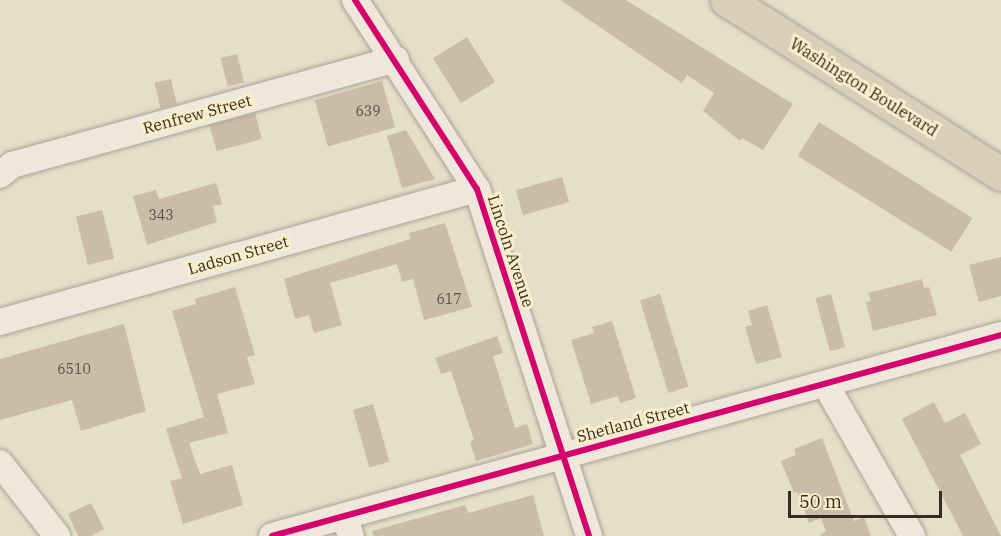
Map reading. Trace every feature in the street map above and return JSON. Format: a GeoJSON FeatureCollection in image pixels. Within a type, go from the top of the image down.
{"type":"FeatureCollection","features":[{"type":"Feature","properties":{"kind":"highway","name":"Washington Boulevard"},"geometry":{"type":"LineString","coordinates":[[727,0],[1001,174]]}},
{"type":"Feature","properties":{"kind":"street","name":"Lincoln Avenue"},"geometry":{"type":"LineString","coordinates":[[355,0],[396,59],[477,189],[589,536]]}},
{"type":"Feature","properties":{"kind":"street","name":"Renfrew Street"},"geometry":{"type":"LineString","coordinates":[[0,175],[12,165],[396,59]]}},
{"type":"Feature","properties":{"kind":"street","name":"Ladson Street"},"geometry":{"type":"LineString","coordinates":[[0,322],[477,189]]}},
{"type":"Feature","properties":{"kind":"street","name":"Shetland Street"},"geometry":{"type":"LineString","coordinates":[[272,536],[348,526],[563,455],[826,385],[1001,335]]}},
{"type":"Feature","properties":{"kind":"street"},"geometry":{"type":"LineString","coordinates":[[826,385],[912,536]]}},
{"type":"Feature","properties":{"kind":"street"},"geometry":{"type":"LineString","coordinates":[[0,463],[57,536]]}},
{"type":"Feature","properties":{"kind":"building"},"geometry":{"type":"Polygon","coordinates":[[[560,0],[626,0],[793,104],[763,150],[742,138],[740,141],[703,111],[714,93],[687,75],[682,83],[560,0]]]}},
{"type":"Feature","properties":{"kind":"building"},"geometry":{"type":"Polygon","coordinates":[[[467,37],[495,82],[461,103],[433,58],[467,37]]]}},
{"type":"Feature","properties":{"kind":"building"},"geometry":{"type":"Polygon","coordinates":[[[237,54],[244,82],[228,86],[221,58],[237,54]]]}},
{"type":"Feature","properties":{"kind":"building"},"geometry":{"type":"Polygon","coordinates":[[[171,79],[177,104],[160,108],[154,83],[171,79]]]}},
{"type":"Feature","properties":{"kind":"building"},"geometry":{"type":"Polygon","coordinates":[[[382,81],[395,127],[328,146],[315,100],[382,81]]]}},
{"type":"Feature","properties":{"kind":"building"},"geometry":{"type":"Polygon","coordinates":[[[255,113],[262,139],[217,151],[210,125],[255,113]]]}},
{"type":"Feature","properties":{"kind":"building"},"geometry":{"type":"Polygon","coordinates":[[[819,122],[972,218],[951,252],[798,156],[819,122]]]}},
{"type":"Feature","properties":{"kind":"building"},"geometry":{"type":"Polygon","coordinates":[[[406,130],[435,179],[402,188],[387,136],[406,130]]]}},
{"type":"Feature","properties":{"kind":"building"},"geometry":{"type":"Polygon","coordinates":[[[562,177],[569,202],[523,215],[516,190],[562,177]]]}},
{"type":"Feature","properties":{"kind":"building"},"geometry":{"type":"Polygon","coordinates":[[[216,183],[222,204],[213,206],[217,222],[147,245],[133,196],[156,190],[159,199],[216,183]]]}},
{"type":"Feature","properties":{"kind":"building"},"geometry":{"type":"Polygon","coordinates":[[[102,210],[114,259],[88,265],[76,217],[102,210]]]}},
{"type":"Feature","properties":{"kind":"building"},"geometry":{"type":"Polygon","coordinates":[[[445,223],[472,307],[424,320],[413,279],[402,282],[397,264],[330,283],[342,325],[314,333],[309,315],[295,319],[284,279],[410,239],[409,233],[445,223]]]}},
{"type":"Feature","properties":{"kind":"building"},"geometry":{"type":"Polygon","coordinates":[[[1001,257],[1001,296],[979,302],[969,265],[1001,257]]]}},
{"type":"Feature","properties":{"kind":"building"},"geometry":{"type":"Polygon","coordinates":[[[922,279],[924,288],[929,287],[937,315],[873,331],[866,302],[871,301],[868,293],[922,279]]]}},
{"type":"Feature","properties":{"kind":"building"},"geometry":{"type":"Polygon","coordinates":[[[235,287],[255,355],[247,357],[255,384],[217,394],[228,433],[189,443],[200,474],[232,465],[243,505],[183,524],[170,481],[182,478],[166,429],[204,417],[172,311],[196,304],[195,299],[235,287]]]}},
{"type":"Feature","properties":{"kind":"building"},"geometry":{"type":"Polygon","coordinates":[[[660,294],[688,387],[668,393],[640,300],[660,294]]]}},
{"type":"Feature","properties":{"kind":"building"},"geometry":{"type":"Polygon","coordinates":[[[831,294],[845,347],[830,351],[816,298],[831,294]]]}},
{"type":"Feature","properties":{"kind":"building"},"geometry":{"type":"Polygon","coordinates":[[[767,305],[782,357],[756,364],[745,327],[752,325],[748,311],[767,305]]]}},
{"type":"Feature","properties":{"kind":"building"},"geometry":{"type":"Polygon","coordinates":[[[612,321],[636,398],[620,403],[618,396],[591,404],[571,340],[594,333],[592,327],[612,321]]]}},
{"type":"Feature","properties":{"kind":"building"},"geometry":{"type":"Polygon","coordinates":[[[124,324],[146,411],[81,431],[72,400],[0,420],[0,359],[124,324]]]}},
{"type":"Feature","properties":{"kind":"building"},"geometry":{"type":"Polygon","coordinates":[[[497,336],[503,353],[493,356],[515,428],[527,424],[533,444],[476,461],[470,442],[474,440],[451,371],[441,374],[435,358],[497,336]]]}},
{"type":"Feature","properties":{"kind":"building"},"geometry":{"type":"Polygon","coordinates":[[[934,402],[945,423],[965,413],[981,444],[960,455],[1001,536],[963,536],[902,419],[934,402]]]}},
{"type":"Feature","properties":{"kind":"building"},"geometry":{"type":"Polygon","coordinates":[[[373,404],[390,462],[369,467],[353,410],[373,404]]]}},
{"type":"Feature","properties":{"kind":"building"},"geometry":{"type":"Polygon","coordinates":[[[822,438],[854,521],[864,517],[871,536],[819,536],[826,531],[821,518],[809,523],[797,492],[794,493],[781,461],[796,455],[794,449],[822,438]]]}},
{"type":"Feature","properties":{"kind":"building"},"geometry":{"type":"Polygon","coordinates":[[[533,495],[544,536],[373,536],[372,531],[465,505],[468,513],[533,495]]]}},
{"type":"Feature","properties":{"kind":"building"},"geometry":{"type":"Polygon","coordinates":[[[91,503],[104,529],[91,536],[78,536],[68,514],[91,503]]]}},
{"type":"Feature","properties":{"kind":"cycle path"},"geometry":{"type":"LineString","coordinates":[[355,0],[477,189],[589,536]]}},
{"type":"Feature","properties":{"kind":"cycle path"},"geometry":{"type":"LineString","coordinates":[[272,536],[1001,335]]}}]}
